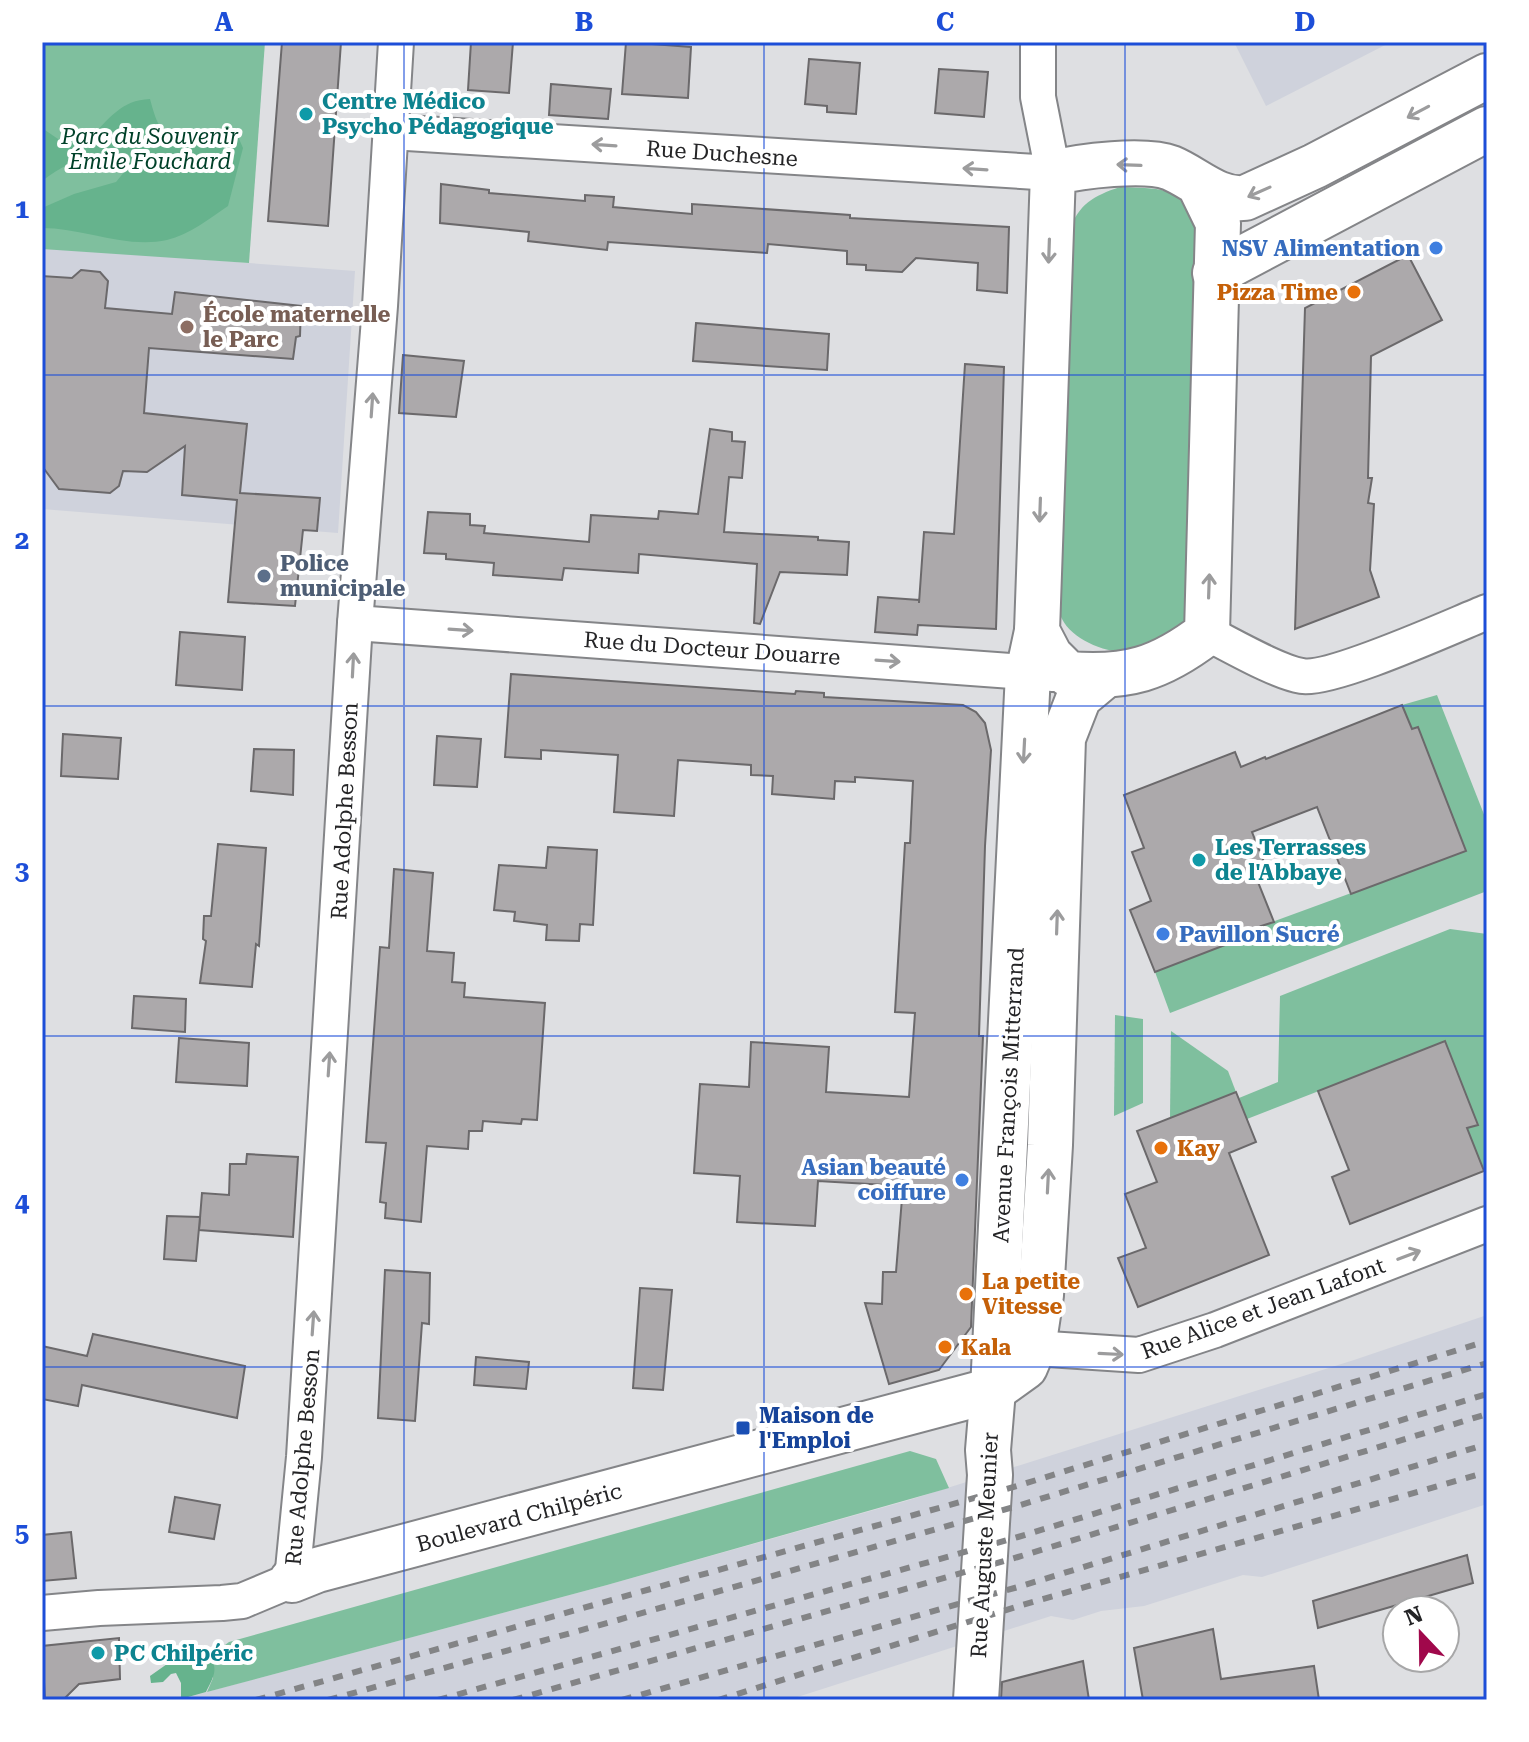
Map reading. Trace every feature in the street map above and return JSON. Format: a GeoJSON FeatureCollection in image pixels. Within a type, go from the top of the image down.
{"type":"FeatureCollection","features":[{"type":"Feature","properties":{"kind":"main road"},"geometry":{"type":"LineString","coordinates":[[1053,173],[1079,166],[1122,164],[1169,167],[1200,186],[1237,199],[1245,198],[1315,166],[1487,76]]}},
{"type":"Feature","properties":{"kind":"main road"},"geometry":{"type":"LineString","coordinates":[[1215,273],[1487,129]]}},
{"type":"Feature","properties":{"kind":"main road","name":"Avenue François Mitterrand"},"geometry":{"type":"LineString","coordinates":[[1033,1348],[1045,1245],[1063,738],[1079,697],[1037,631],[1053,173]]}},
{"type":"Feature","properties":{"kind":"main road"},"geometry":{"type":"LineString","coordinates":[[1066,675],[1150,667],[1179,655],[1207,633],[1218,223],[1200,186]]}},
{"type":"Feature","properties":{"kind":"main road","name":"Avenue François Mitterrand"},"geometry":{"type":"LineString","coordinates":[[993,1390],[1066,675]]}},
{"type":"Feature","properties":{"kind":"main road"},"geometry":{"type":"LineString","coordinates":[[993,1390],[1025,1367],[1033,1348]]}},
{"type":"Feature","properties":{"kind":"main road","name":"Boulevard Chilpéric"},"geometry":{"type":"LineString","coordinates":[[292,1580],[317,1570],[993,1390]]}},
{"type":"Feature","properties":{"kind":"main road","name":"Rue Auguste Meunier"},"geometry":{"type":"LineString","coordinates":[[976,1700],[993,1390]]}},
{"type":"Feature","properties":{"kind":"street","name":"Rue Adolphe Besson"},"geometry":{"type":"LineString","coordinates":[[292,1580],[304,1457],[355,623],[396,42]]}},
{"type":"Feature","properties":{"kind":"street"},"geometry":{"type":"LineString","coordinates":[[1038,42],[1038,97],[1053,173]]}},
{"type":"Feature","properties":{"kind":"street","name":"Rue Duchesne"},"geometry":{"type":"LineString","coordinates":[[391,132],[1053,173]]}},
{"type":"Feature","properties":{"kind":"street"},"geometry":{"type":"LineString","coordinates":[[1207,633],[1251,656],[1303,676],[1331,673],[1487,612]]}},
{"type":"Feature","properties":{"kind":"street","name":"Rue du Docteur Douarre"},"geometry":{"type":"LineString","coordinates":[[355,623],[1066,675]]}},
{"type":"Feature","properties":{"kind":"street","name":"Rue Alice et Jean Lafont"},"geometry":{"type":"LineString","coordinates":[[1033,1348],[1139,1355],[1215,1330],[1487,1224]]}},
{"type":"Feature","properties":{"kind":"street","name":"Boulevard Chilpéric"},"geometry":{"type":"LineString","coordinates":[[42,1613],[242,1601],[292,1580]]}},
{"type":"Feature","properties":{"kind":"shaded area"},"geometry":{"type":"Polygon","coordinates":[[[1234,42],[1391,42],[1266,106],[1234,42]]]}},
{"type":"Feature","properties":{"kind":"shaded area","name":"École maternelle le Parc"},"geometry":{"type":"Polygon","coordinates":[[[42,238],[196,259],[355,271],[338,533],[42,509],[42,238]]]}},
{"type":"Feature","properties":{"kind":"shaded area"},"geometry":{"type":"Polygon","coordinates":[[[1487,1315],[1487,1504],[1262,1577],[1243,1575],[1144,1606],[1101,1611],[1073,1620],[1051,1616],[788,1700],[177,1700],[906,1501],[1487,1315]]]}},
{"type":"Feature","properties":{"kind":"green space","name":"Parc du Souvenir Émile Fouchard"},"geometry":{"type":"Polygon","coordinates":[[[42,42],[265,42],[249,263],[42,249],[42,42]]]}},
{"type":"Feature","properties":{"kind":"green space"},"geometry":{"type":"Polygon","coordinates":[[[150,99],[159,125],[179,142],[202,135],[236,132],[243,148],[228,206],[183,234],[152,242],[42,228],[42,208],[74,194],[116,182],[125,171],[119,161],[88,159],[69,164],[42,181],[42,128],[58,139],[89,139],[123,107],[150,99]]]}},
{"type":"Feature","properties":{"kind":"green space"},"geometry":{"type":"Polygon","coordinates":[[[1120,187],[1156,189],[1176,195],[1191,211],[1197,224],[1186,621],[1150,647],[1128,652],[1102,648],[1078,636],[1062,619],[1057,601],[1069,231],[1077,214],[1088,202],[1120,187]]]}},
{"type":"Feature","properties":{"kind":"green space"},"geometry":{"type":"Polygon","coordinates":[[[1437,695],[1487,822],[1487,891],[1170,1013],[1155,972],[1263,930],[1261,926],[1466,851],[1402,705],[1437,695]]]}},
{"type":"Feature","properties":{"kind":"green space"},"geometry":{"type":"Polygon","coordinates":[[[1450,929],[1487,934],[1487,1170],[1484,1171],[1467,1128],[1477,1125],[1445,1042],[1247,1119],[1239,1098],[1278,1082],[1280,996],[1450,929]]]}},
{"type":"Feature","properties":{"kind":"green space"},"geometry":{"type":"Polygon","coordinates":[[[1115,1015],[1143,1019],[1143,1103],[1114,1116],[1115,1015]]]}},
{"type":"Feature","properties":{"kind":"green space"},"geometry":{"type":"Polygon","coordinates":[[[1171,1031],[1228,1071],[1236,1092],[1170,1118],[1171,1031]]]}},
{"type":"Feature","properties":{"kind":"green space"},"geometry":{"type":"Polygon","coordinates":[[[910,1451],[936,1459],[949,1488],[607,1585],[207,1692],[213,1678],[213,1661],[209,1657],[229,1642],[910,1451]]]}},
{"type":"Feature","properties":{"kind":"green space"},"geometry":{"type":"Polygon","coordinates":[[[188,1655],[193,1659],[209,1657],[214,1665],[214,1674],[206,1692],[181,1699],[181,1683],[176,1673],[163,1682],[151,1683],[150,1676],[177,1657],[188,1655]]]}},
{"type":"Feature","properties":{"kind":"building","name":"Centre Médico Psycho Pédagogique"},"geometry":{"type":"Polygon","coordinates":[[[282,42],[341,42],[328,226],[268,221],[282,42]]]}},
{"type":"Feature","properties":{"kind":"building"},"geometry":{"type":"Polygon","coordinates":[[[471,42],[513,42],[509,93],[468,90],[471,42]]]}},
{"type":"Feature","properties":{"kind":"building"},"geometry":{"type":"Polygon","coordinates":[[[626,42],[691,47],[688,98],[622,94],[626,42]]]}},
{"type":"Feature","properties":{"kind":"building"},"geometry":{"type":"Polygon","coordinates":[[[809,59],[860,63],[856,114],[827,112],[827,106],[805,104],[809,59]]]}},
{"type":"Feature","properties":{"kind":"building"},"geometry":{"type":"Polygon","coordinates":[[[939,69],[988,72],[984,117],[935,113],[939,69]]]}},
{"type":"Feature","properties":{"kind":"building"},"geometry":{"type":"Polygon","coordinates":[[[551,84],[611,89],[608,119],[549,115],[551,84]]]}},
{"type":"Feature","properties":{"kind":"building"},"geometry":{"type":"Polygon","coordinates":[[[441,184],[489,190],[489,193],[585,201],[585,195],[614,197],[613,207],[692,214],[692,204],[850,215],[850,218],[1009,227],[1007,293],[977,290],[978,263],[916,258],[902,272],[866,270],[866,265],[847,264],[847,251],[768,244],[767,253],[608,242],[607,250],[528,241],[529,232],[440,223],[441,184]]]}},
{"type":"Feature","properties":{"kind":"building"},"geometry":{"type":"Polygon","coordinates":[[[1408,255],[1442,320],[1371,356],[1368,478],[1372,478],[1368,503],[1374,504],[1370,570],[1379,597],[1295,629],[1305,308],[1408,255]]]}},
{"type":"Feature","properties":{"kind":"building"},"geometry":{"type":"Polygon","coordinates":[[[81,270],[100,272],[108,281],[105,308],[172,314],[175,292],[301,306],[300,336],[296,337],[293,359],[149,348],[144,413],[247,424],[240,493],[320,498],[317,531],[303,530],[295,606],[228,602],[237,500],[182,495],[185,446],[147,472],[123,471],[119,486],[110,493],[59,489],[42,466],[42,276],[72,278],[81,270]]]}},
{"type":"Feature","properties":{"kind":"building"},"geometry":{"type":"Polygon","coordinates":[[[696,323],[829,334],[827,370],[693,361],[696,323]]]}},
{"type":"Feature","properties":{"kind":"building"},"geometry":{"type":"Polygon","coordinates":[[[403,355],[464,361],[456,417],[399,413],[403,355]]]}},
{"type":"Feature","properties":{"kind":"building"},"geometry":{"type":"Polygon","coordinates":[[[965,364],[1004,367],[996,629],[918,625],[917,635],[875,632],[878,597],[919,600],[919,603],[924,532],[954,534],[965,364]]]}},
{"type":"Feature","properties":{"kind":"building"},"geometry":{"type":"Polygon","coordinates":[[[710,429],[732,432],[732,441],[745,442],[742,478],[729,477],[724,532],[818,537],[818,540],[849,542],[847,575],[780,572],[760,624],[754,623],[757,564],[639,554],[638,573],[564,568],[562,580],[493,575],[494,563],[446,559],[446,554],[424,553],[428,512],[470,514],[470,525],[485,526],[484,533],[589,542],[591,515],[658,519],[659,511],[698,514],[710,429]]]}},
{"type":"Feature","properties":{"kind":"building"},"geometry":{"type":"Polygon","coordinates":[[[180,632],[245,637],[242,690],[176,685],[180,632]]]}},
{"type":"Feature","properties":{"kind":"building"},"geometry":{"type":"Polygon","coordinates":[[[511,674],[795,694],[796,691],[824,693],[824,697],[963,705],[976,712],[985,723],[991,750],[985,846],[979,1036],[983,1036],[971,1327],[939,1370],[889,1384],[865,1303],[882,1304],[883,1272],[896,1272],[903,1186],[818,1181],[815,1226],[737,1222],[740,1176],[694,1173],[700,1084],[749,1087],[751,1042],[829,1047],[826,1092],[909,1097],[915,1013],[895,1012],[905,843],[910,843],[913,781],[855,777],[855,782],[835,781],[834,799],[772,794],[773,776],[751,775],[751,765],[678,760],[674,816],[614,812],[618,755],[541,750],[541,759],[505,757],[511,674]]]}},
{"type":"Feature","properties":{"kind":"building"},"geometry":{"type":"Polygon","coordinates":[[[1402,705],[1412,729],[1418,727],[1466,851],[1351,894],[1317,807],[1252,832],[1266,867],[1254,872],[1274,922],[1261,926],[1264,930],[1155,972],[1130,910],[1151,901],[1132,852],[1144,848],[1124,795],[1235,752],[1241,767],[1266,759],[1402,705]]]}},
{"type":"Feature","properties":{"kind":"building"},"geometry":{"type":"Polygon","coordinates":[[[63,734],[121,738],[118,779],[61,776],[63,734]]]}},
{"type":"Feature","properties":{"kind":"building"},"geometry":{"type":"Polygon","coordinates":[[[437,736],[481,739],[477,787],[434,785],[437,736]]]}},
{"type":"Feature","properties":{"kind":"building"},"geometry":{"type":"Polygon","coordinates":[[[254,749],[294,750],[293,795],[251,791],[254,749]]]}},
{"type":"Feature","properties":{"kind":"building"},"geometry":{"type":"Polygon","coordinates":[[[218,844],[266,848],[259,946],[256,944],[252,987],[200,983],[206,941],[203,939],[204,916],[211,916],[218,844]]]}},
{"type":"Feature","properties":{"kind":"building"},"geometry":{"type":"Polygon","coordinates":[[[548,847],[597,850],[593,925],[580,924],[579,941],[546,940],[547,925],[514,921],[515,912],[494,910],[499,865],[546,868],[548,847]]]}},
{"type":"Feature","properties":{"kind":"building"},"geometry":{"type":"Polygon","coordinates":[[[394,869],[433,873],[427,951],[454,953],[452,982],[465,983],[464,997],[545,1003],[537,1120],[522,1119],[521,1124],[483,1121],[482,1131],[469,1131],[468,1149],[427,1146],[421,1222],[385,1218],[386,1203],[380,1202],[386,1143],[366,1142],[380,947],[389,948],[394,869]]]}},
{"type":"Feature","properties":{"kind":"building"},"geometry":{"type":"Polygon","coordinates":[[[134,996],[186,999],[185,1032],[132,1028],[134,996]]]}},
{"type":"Feature","properties":{"kind":"building"},"geometry":{"type":"Polygon","coordinates":[[[179,1038],[249,1043],[247,1086],[176,1082],[179,1038]]]}},
{"type":"Feature","properties":{"kind":"building"},"geometry":{"type":"Polygon","coordinates":[[[1445,1041],[1478,1125],[1467,1128],[1484,1171],[1350,1224],[1332,1177],[1349,1170],[1318,1091],[1445,1041]]]}},
{"type":"Feature","properties":{"kind":"building"},"geometry":{"type":"Polygon","coordinates":[[[1236,1092],[1256,1142],[1229,1153],[1269,1255],[1138,1307],[1118,1258],[1146,1248],[1125,1194],[1157,1182],[1137,1131],[1236,1092]]]}},
{"type":"Feature","properties":{"kind":"building"},"geometry":{"type":"Polygon","coordinates":[[[247,1154],[298,1157],[293,1237],[199,1230],[202,1193],[229,1195],[230,1164],[246,1164],[247,1154]]]}},
{"type":"Feature","properties":{"kind":"building"},"geometry":{"type":"Polygon","coordinates":[[[167,1216],[200,1217],[196,1261],[164,1259],[167,1216]]]}},
{"type":"Feature","properties":{"kind":"building"},"geometry":{"type":"Polygon","coordinates":[[[385,1270],[430,1273],[429,1324],[422,1323],[415,1421],[378,1418],[385,1270]]]}},
{"type":"Feature","properties":{"kind":"building"},"geometry":{"type":"Polygon","coordinates":[[[640,1288],[672,1290],[663,1390],[633,1388],[640,1288]]]}},
{"type":"Feature","properties":{"kind":"building"},"geometry":{"type":"Polygon","coordinates":[[[93,1334],[245,1366],[237,1418],[82,1385],[78,1406],[42,1399],[42,1346],[87,1356],[93,1334]]]}},
{"type":"Feature","properties":{"kind":"building"},"geometry":{"type":"Polygon","coordinates":[[[476,1357],[529,1362],[526,1389],[474,1385],[476,1357]]]}},
{"type":"Feature","properties":{"kind":"building"},"geometry":{"type":"Polygon","coordinates":[[[175,1497],[220,1505],[214,1539],[169,1532],[175,1497]]]}},
{"type":"Feature","properties":{"kind":"building"},"geometry":{"type":"Polygon","coordinates":[[[71,1532],[76,1578],[42,1581],[42,1535],[71,1532]]]}},
{"type":"Feature","properties":{"kind":"building"},"geometry":{"type":"Polygon","coordinates":[[[1467,1555],[1473,1583],[1435,1594],[1381,1594],[1381,1610],[1318,1628],[1313,1601],[1467,1555]]]}},
{"type":"Feature","properties":{"kind":"building"},"geometry":{"type":"Polygon","coordinates":[[[1213,1629],[1221,1679],[1314,1666],[1319,1700],[1143,1700],[1134,1648],[1213,1629]]]}},
{"type":"Feature","properties":{"kind":"building"},"geometry":{"type":"Polygon","coordinates":[[[119,1638],[120,1679],[79,1684],[63,1700],[45,1700],[42,1646],[119,1638]]]}},
{"type":"Feature","properties":{"kind":"building"},"geometry":{"type":"Polygon","coordinates":[[[1083,1661],[1089,1700],[1001,1700],[1002,1682],[1083,1661]]]}},
{"type":"Feature","properties":{"kind":"railway"},"geometry":{"type":"LineString","coordinates":[[256,1700],[1017,1486],[1487,1341]]}},
{"type":"Feature","properties":{"kind":"railway"},"geometry":{"type":"LineString","coordinates":[[328,1700],[1017,1506],[1487,1363]]}},
{"type":"Feature","properties":{"kind":"railway"},"geometry":{"type":"LineString","coordinates":[[438,1700],[1018,1537],[1487,1394]]}},
{"type":"Feature","properties":{"kind":"railway"},"geometry":{"type":"LineString","coordinates":[[513,1700],[1018,1557],[1487,1414]]}},
{"type":"Feature","properties":{"kind":"railway"},"geometry":{"type":"LineString","coordinates":[[622,1700],[1018,1587],[1487,1444]]}},
{"type":"Feature","properties":{"kind":"railway"},"geometry":{"type":"LineString","coordinates":[[718,1700],[1019,1606],[1487,1472]]}},
{"type":"Feature","properties":{"kind":"place","name":"Centre Médico Psycho Pédagogique"},"geometry":{"type":"Point","coordinates":[306,114]}},
{"type":"Feature","properties":{"kind":"place","name":"NSV Alimentation"},"geometry":{"type":"Point","coordinates":[1436,248]}},
{"type":"Feature","properties":{"kind":"place","name":"Pizza Time"},"geometry":{"type":"Point","coordinates":[1354,292]}},
{"type":"Feature","properties":{"kind":"place","name":"École maternelle le Parc"},"geometry":{"type":"Point","coordinates":[187,327]}},
{"type":"Feature","properties":{"kind":"place","name":"Police municipale"},"geometry":{"type":"Point","coordinates":[264,576]}},
{"type":"Feature","properties":{"kind":"place","name":"Les Terrasses de l'Abbaye"},"geometry":{"type":"Point","coordinates":[1199,860]}},
{"type":"Feature","properties":{"kind":"place","name":"Pavillon Sucré"},"geometry":{"type":"Point","coordinates":[1163,934]}},
{"type":"Feature","properties":{"kind":"place","name":"Kay"},"geometry":{"type":"Point","coordinates":[1161,1148]}},
{"type":"Feature","properties":{"kind":"place","name":"Asian beauté coiffure"},"geometry":{"type":"Point","coordinates":[962,1180]}},
{"type":"Feature","properties":{"kind":"place","name":"La petite Vitesse"},"geometry":{"type":"Point","coordinates":[966,1294]}},
{"type":"Feature","properties":{"kind":"place","name":"Kala"},"geometry":{"type":"Point","coordinates":[945,1347]}},
{"type":"Feature","properties":{"kind":"place","name":"Maison de l'Emploi"},"geometry":{"type":"Point","coordinates":[743,1428]}},
{"type":"Feature","properties":{"kind":"place","name":"PC Chilpéric"},"geometry":{"type":"Point","coordinates":[98,1653]}}]}
